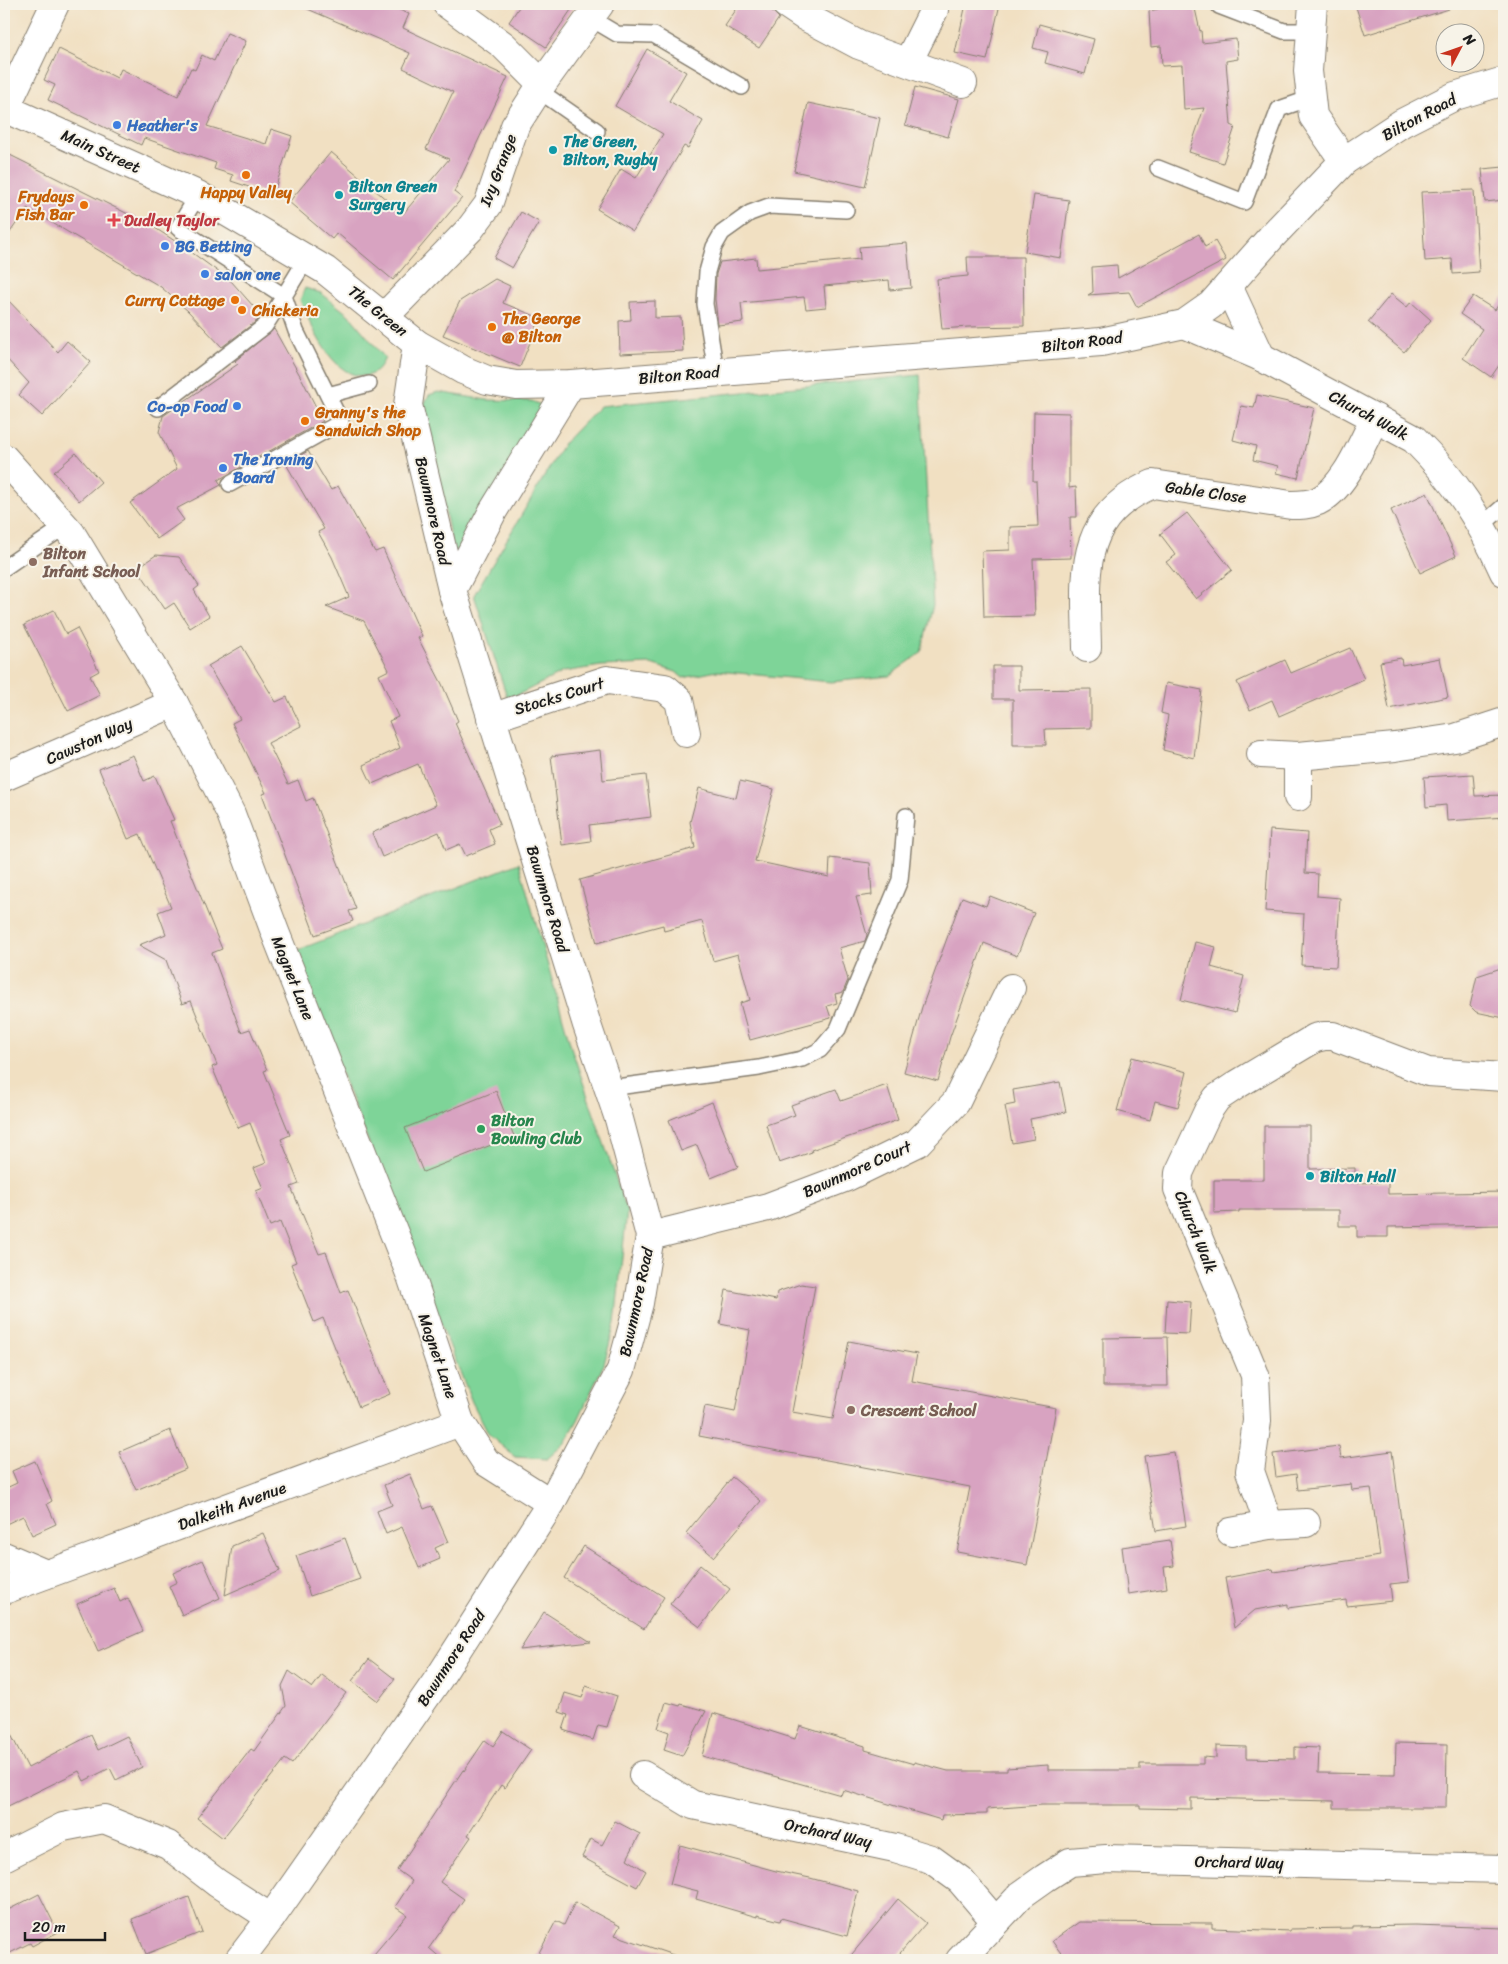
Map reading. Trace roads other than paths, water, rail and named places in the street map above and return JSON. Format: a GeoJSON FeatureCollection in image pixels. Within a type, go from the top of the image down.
{"type":"FeatureCollection","features":[{"type":"Feature","properties":{"kind":"street"},"geometry":{"type":"LineString","coordinates":[[4,109],[55,4]]}},
{"type":"Feature","properties":{"kind":"street"},"geometry":{"type":"LineString","coordinates":[[447,4],[503,45],[540,87]]}},
{"type":"Feature","properties":{"kind":"street"},"geometry":{"type":"LineString","coordinates":[[786,4],[804,16],[859,45],[963,83]]}},
{"type":"Feature","properties":{"kind":"street"},"geometry":{"type":"LineString","coordinates":[[1313,4],[1308,71],[1313,116],[1344,161]]}},
{"type":"Feature","properties":{"kind":"street"},"geometry":{"type":"LineString","coordinates":[[908,62],[934,10]]}},
{"type":"Feature","properties":{"kind":"street","name":"Ivy Grange"},"geometry":{"type":"LineString","coordinates":[[385,316],[470,229],[488,204],[515,126],[540,87],[595,11]]}},
{"type":"Feature","properties":{"kind":"street","name":"Bilton Road"},"geometry":{"type":"LineString","coordinates":[[571,384],[1101,342],[1184,324],[1211,305],[1274,234],[1344,161],[1402,123],[1455,96],[1504,81]]}},
{"type":"Feature","properties":{"kind":"street","name":"Main Street"},"geometry":{"type":"LineString","coordinates":[[4,109],[198,195]]}},
{"type":"Feature","properties":{"kind":"street","name":"The Green"},"geometry":{"type":"LineString","coordinates":[[198,195],[307,258],[385,316],[417,344],[463,370],[487,380],[516,385],[571,384]]}},
{"type":"Feature","properties":{"kind":"street"},"geometry":{"type":"LineString","coordinates":[[1228,286],[1261,358]]}},
{"type":"Feature","properties":{"kind":"street","name":"Church Walk"},"geometry":{"type":"LineString","coordinates":[[1184,324],[1261,358],[1414,439],[1462,495],[1482,525],[1504,572]]}},
{"type":"Feature","properties":{"kind":"street","name":"Bawnmore Road"},"geometry":{"type":"LineString","coordinates":[[240,1960],[439,1678],[551,1503],[621,1370],[639,1303],[650,1236],[619,1119],[587,1026],[452,590],[408,405],[417,344]]}},
{"type":"Feature","properties":{"kind":"street","name":"Bawnmore Road"},"geometry":{"type":"LineString","coordinates":[[452,590],[493,511],[571,384]]}},
{"type":"Feature","properties":{"kind":"street","name":"Gable Close"},"geometry":{"type":"LineString","coordinates":[[1087,648],[1086,583],[1093,539],[1102,521],[1117,506],[1135,492],[1153,484],[1291,505],[1306,505],[1318,501],[1342,480],[1375,418]]}},
{"type":"Feature","properties":{"kind":"street","name":"Magnet Lane"},"geometry":{"type":"LineString","coordinates":[[4,458],[71,532],[99,575],[174,703],[231,814],[275,932],[411,1276],[460,1422],[486,1462],[551,1503]]}},
{"type":"Feature","properties":{"kind":"street","name":"Stocks Court"},"geometry":{"type":"LineString","coordinates":[[491,718],[607,680],[665,688],[679,700],[686,733]]}},
{"type":"Feature","properties":{"kind":"street","name":"Cawston Way"},"geometry":{"type":"LineString","coordinates":[[4,777],[174,703]]}},
{"type":"Feature","properties":{"kind":"street"},"geometry":{"type":"LineString","coordinates":[[1261,754],[1298,756],[1395,747],[1455,738],[1504,722]]}},
{"type":"Feature","properties":{"kind":"street"},"geometry":{"type":"LineString","coordinates":[[1298,756],[1298,797]]}},
{"type":"Feature","properties":{"kind":"street","name":"Bawnmore Court"},"geometry":{"type":"LineString","coordinates":[[650,1236],[768,1207],[847,1178],[917,1143],[956,1102],[1011,988]]}},
{"type":"Feature","properties":{"kind":"street","name":"Church Walk"},"geometry":{"type":"LineString","coordinates":[[1269,1525],[1250,1471],[1258,1421],[1255,1375],[1178,1188],[1178,1172],[1208,1112],[1217,1098],[1238,1084],[1315,1038],[1324,1036],[1334,1036],[1428,1072],[1504,1077]]}},
{"type":"Feature","properties":{"kind":"street","name":"Dalkeith Avenue"},"geometry":{"type":"LineString","coordinates":[[4,1590],[460,1422]]}},
{"type":"Feature","properties":{"kind":"street"},"geometry":{"type":"LineString","coordinates":[[1231,1532],[1269,1525],[1306,1523]]}},
{"type":"Feature","properties":{"kind":"street"},"geometry":{"type":"LineString","coordinates":[[4,1556],[46,1574]]}},
{"type":"Feature","properties":{"kind":"street","name":"Orchard Way"},"geometry":{"type":"LineString","coordinates":[[643,1775],[693,1804],[895,1848],[931,1859],[960,1880],[995,1921]]}},
{"type":"Feature","properties":{"kind":"street"},"geometry":{"type":"LineString","coordinates":[[4,1857],[62,1827],[104,1819],[168,1845],[217,1883],[271,1918]]}},
{"type":"Feature","properties":{"kind":"street","name":"Orchard Way"},"geometry":{"type":"LineString","coordinates":[[960,1960],[1021,1894],[1070,1862],[1106,1859],[1504,1869]]}},
{"type":"Feature","properties":{"kind":"lane"},"geometry":{"type":"LineString","coordinates":[[1218,4],[1284,31],[1311,31]]}},
{"type":"Feature","properties":{"kind":"lane"},"geometry":{"type":"LineString","coordinates":[[595,11],[616,34],[654,35],[742,87]]}},
{"type":"Feature","properties":{"kind":"lane"},"geometry":{"type":"LineString","coordinates":[[540,87],[597,131]]}},
{"type":"Feature","properties":{"kind":"lane"},"geometry":{"type":"LineString","coordinates":[[1158,168],[1244,202],[1279,109],[1311,98]]}},
{"type":"Feature","properties":{"kind":"lane"},"geometry":{"type":"LineString","coordinates":[[198,195],[178,228],[284,296],[296,331],[341,422],[230,484]]}},
{"type":"Feature","properties":{"kind":"lane"},"geometry":{"type":"LineString","coordinates":[[716,372],[705,304],[707,272],[714,247],[722,233],[750,213],[769,206],[846,210]]}},
{"type":"Feature","properties":{"kind":"lane"},"geometry":{"type":"LineString","coordinates":[[158,408],[265,326],[307,258]]}},
{"type":"Feature","properties":{"kind":"lane"},"geometry":{"type":"LineString","coordinates":[[328,395],[369,384]]}},
{"type":"Feature","properties":{"kind":"lane"},"geometry":{"type":"LineString","coordinates":[[1482,525],[1504,506]]}},
{"type":"Feature","properties":{"kind":"lane"},"geometry":{"type":"LineString","coordinates":[[4,568],[65,526]]}},
{"type":"Feature","properties":{"kind":"lane"},"geometry":{"type":"LineString","coordinates":[[609,1088],[759,1068],[802,1059],[820,1050],[838,1029],[900,880],[906,816]]}},
{"type":"Feature","properties":{"kind":"place","name":"Heather's"},"geometry":{"type":"Point","coordinates":[117,125]}},
{"type":"Feature","properties":{"kind":"place","name":"The Green, Bilton, Rugby"},"geometry":{"type":"Point","coordinates":[553,150]}},
{"type":"Feature","properties":{"kind":"place","name":"Happy Valley"},"geometry":{"type":"Point","coordinates":[246,175]}},
{"type":"Feature","properties":{"kind":"place","name":"Bilton Green Surgery"},"geometry":{"type":"Point","coordinates":[339,195]}},
{"type":"Feature","properties":{"kind":"place","name":"Frydays Fish Bar"},"geometry":{"type":"Point","coordinates":[84,205]}},
{"type":"Feature","properties":{"kind":"place","name":"Dudley Taylor"},"geometry":{"type":"Point","coordinates":[114,220]}},
{"type":"Feature","properties":{"kind":"place","name":"BG Betting"},"geometry":{"type":"Point","coordinates":[165,246]}},
{"type":"Feature","properties":{"kind":"place","name":"salon one"},"geometry":{"type":"Point","coordinates":[205,274]}},
{"type":"Feature","properties":{"kind":"place","name":"Curry Cottage"},"geometry":{"type":"Point","coordinates":[235,300]}},
{"type":"Feature","properties":{"kind":"place","name":"Chickeria"},"geometry":{"type":"Point","coordinates":[242,310]}},
{"type":"Feature","properties":{"kind":"place","name":"The George @ Bilton"},"geometry":{"type":"Point","coordinates":[492,327]}},
{"type":"Feature","properties":{"kind":"place","name":"Co-op Food"},"geometry":{"type":"Point","coordinates":[237,406]}},
{"type":"Feature","properties":{"kind":"place","name":"Granny's the Sandwich Shop"},"geometry":{"type":"Point","coordinates":[305,421]}},
{"type":"Feature","properties":{"kind":"place","name":"The Ironing Board"},"geometry":{"type":"Point","coordinates":[223,468]}},
{"type":"Feature","properties":{"kind":"place","name":"Bilton Infant School"},"geometry":{"type":"Point","coordinates":[33,562]}},
{"type":"Feature","properties":{"kind":"place","name":"Bilton Bowling Club"},"geometry":{"type":"Point","coordinates":[481,1129]}},
{"type":"Feature","properties":{"kind":"place","name":"Bilton Hall"},"geometry":{"type":"Point","coordinates":[1310,1176]}},
{"type":"Feature","properties":{"kind":"place","name":"Crescent School"},"geometry":{"type":"Point","coordinates":[851,1410]}}]}
